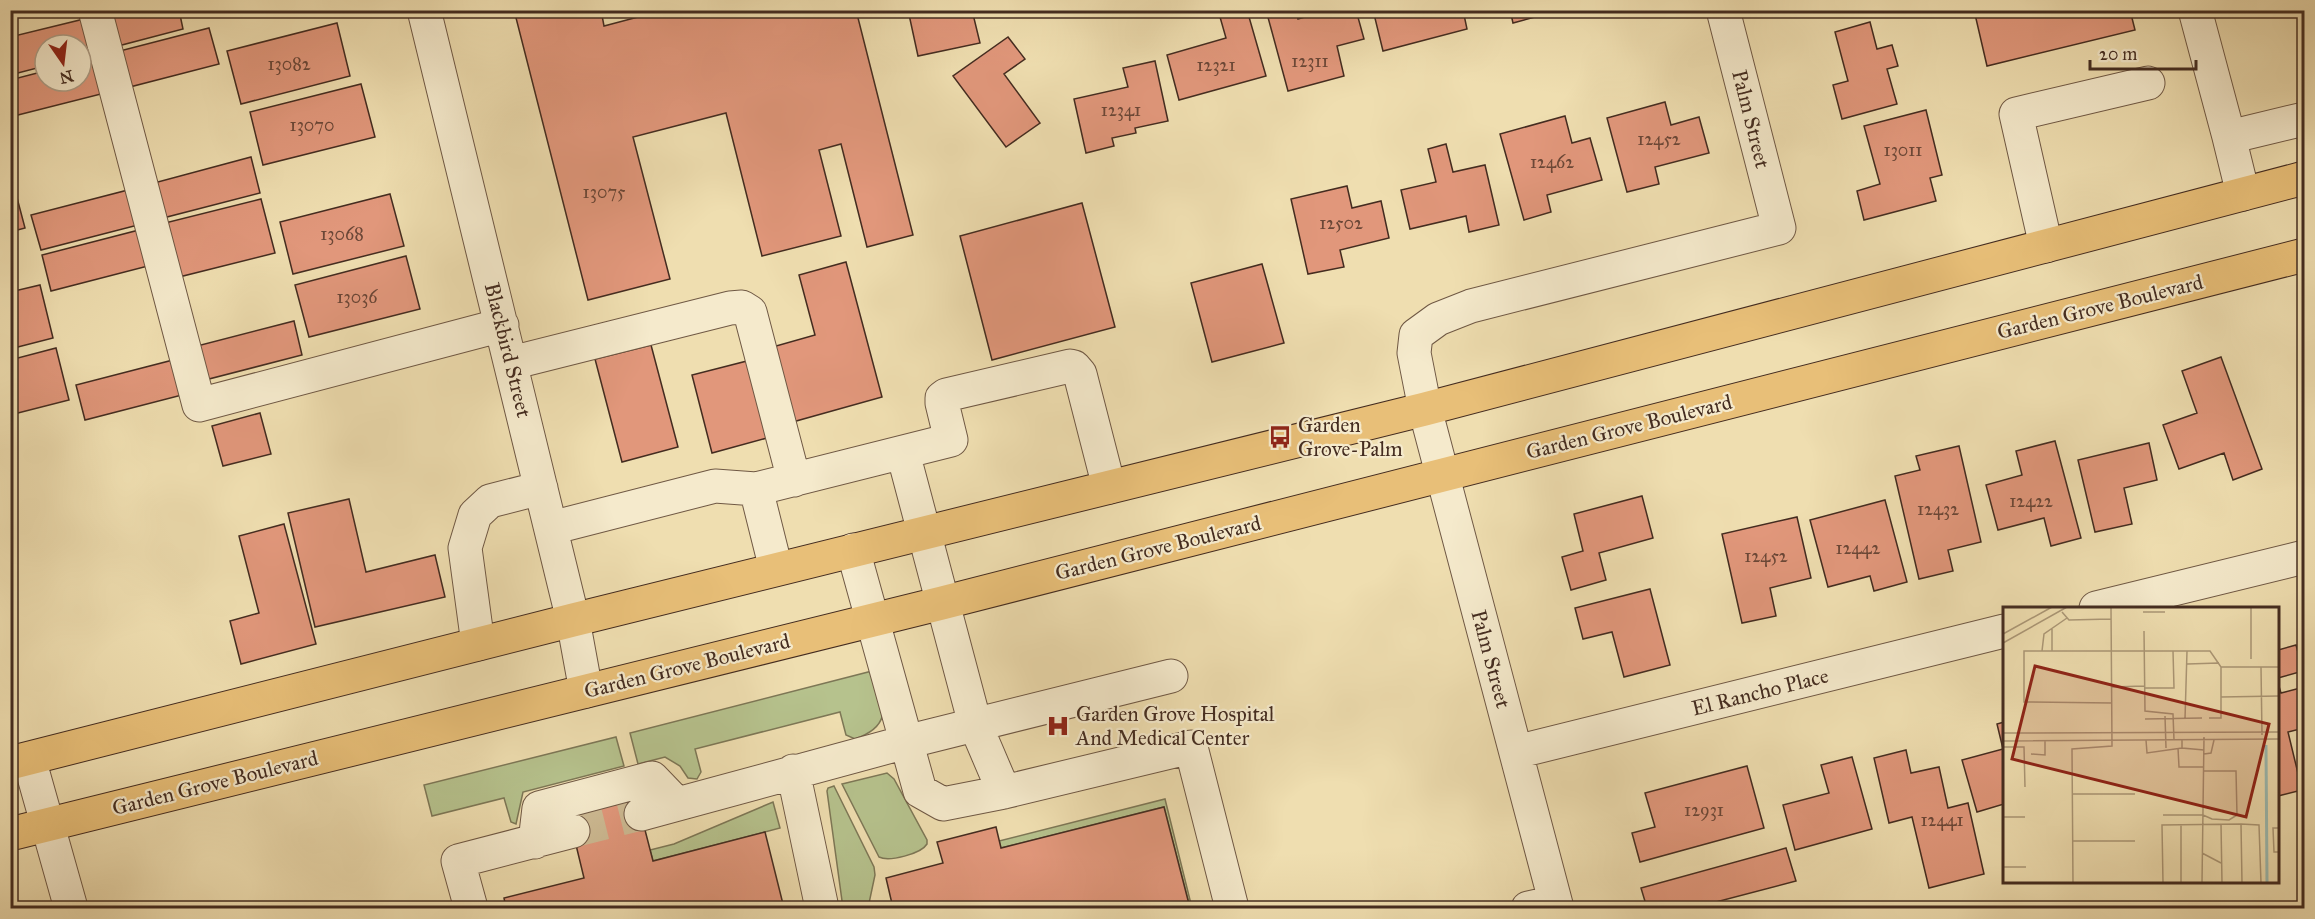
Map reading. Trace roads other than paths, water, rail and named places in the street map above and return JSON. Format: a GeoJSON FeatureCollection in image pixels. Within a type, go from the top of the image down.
{"type":"FeatureCollection","features":[{"type":"Feature","properties":{"kind":"main road"},"geometry":{"type":"LineString","coordinates":[[20,761],[776,569],[1425,409],[2304,178]]}},
{"type":"Feature","properties":{"kind":"main road","name":"Garden Grove Boulevard"},"geometry":{"type":"LineString","coordinates":[[10,834],[942,603],[2304,255]]}},
{"type":"Feature","properties":{"kind":"street"},"geometry":{"type":"LineString","coordinates":[[96,10],[199,405],[502,325]]}},
{"type":"Feature","properties":{"kind":"street","name":"Blackbird Street"},"geometry":{"type":"LineString","coordinates":[[424,10],[573,620],[586,691]]}},
{"type":"Feature","properties":{"kind":"street","name":"Palm Street"},"geometry":{"type":"LineString","coordinates":[[1546,906],[1516,752],[1425,409],[1414,353],[1416,335],[1438,319],[1471,306],[1779,228],[1723,10]]}},
{"type":"Feature","properties":{"kind":"street"},"geometry":{"type":"LineString","coordinates":[[2195,10],[2244,194]]}},
{"type":"Feature","properties":{"kind":"street"},"geometry":{"type":"LineString","coordinates":[[2046,246],[2016,114],[2148,83]]}},
{"type":"Feature","properties":{"kind":"street"},"geometry":{"type":"LineString","coordinates":[[2229,137],[2304,119]]}},
{"type":"Feature","properties":{"kind":"street"},"geometry":{"type":"LineString","coordinates":[[511,363],[730,308],[742,307],[750,312],[794,480]]}},
{"type":"Feature","properties":{"kind":"street"},"geometry":{"type":"LineString","coordinates":[[550,528],[715,486],[756,489],[951,440],[942,403],[942,398],[946,395],[1070,366],[1080,374],[1109,487]]}},
{"type":"Feature","properties":{"kind":"street"},"geometry":{"type":"LineString","coordinates":[[903,453],[975,724],[1004,792]]}},
{"type":"Feature","properties":{"kind":"street"},"geometry":{"type":"LineString","coordinates":[[478,644],[465,548],[475,515],[490,501],[541,488]]}},
{"type":"Feature","properties":{"kind":"street"},"geometry":{"type":"LineString","coordinates":[[756,489],[776,569]]}},
{"type":"Feature","properties":{"kind":"street"},"geometry":{"type":"LineString","coordinates":[[853,550],[920,791],[943,804],[1004,792],[1191,747],[1232,909]]}},
{"type":"Feature","properties":{"kind":"street"},"geometry":{"type":"LineString","coordinates":[[2104,607],[2304,557]]}},
{"type":"Feature","properties":{"kind":"street","name":"El Rancho Place"},"geometry":{"type":"LineString","coordinates":[[1516,752],[2003,631]]}},
{"type":"Feature","properties":{"kind":"street"},"geometry":{"type":"LineString","coordinates":[[641,814],[793,771],[1171,676]]}},
{"type":"Feature","properties":{"kind":"street"},"geometry":{"type":"LineString","coordinates":[[20,761],[48,824],[70,909]]}},
{"type":"Feature","properties":{"kind":"street"},"geometry":{"type":"LineString","coordinates":[[793,771],[822,909]]}},
{"type":"Feature","properties":{"kind":"street"},"geometry":{"type":"LineString","coordinates":[[535,842],[539,808],[550,805],[652,778],[677,804]]}},
{"type":"Feature","properties":{"kind":"street"},"geometry":{"type":"LineString","coordinates":[[471,909],[458,861],[573,831]]}},
{"type":"Feature","properties":{"kind":"tunnel"},"geometry":{"type":"LineString","coordinates":[[573,831],[641,814]]}},
{"type":"Feature","properties":{"kind":"place","name":"Garden Grove-Palm"},"geometry":{"type":"Point","coordinates":[1280,437]}},
{"type":"Feature","properties":{"kind":"place","name":"Garden Grove Hospital And Medical Center"},"geometry":{"type":"Point","coordinates":[1058,726]}}]}
